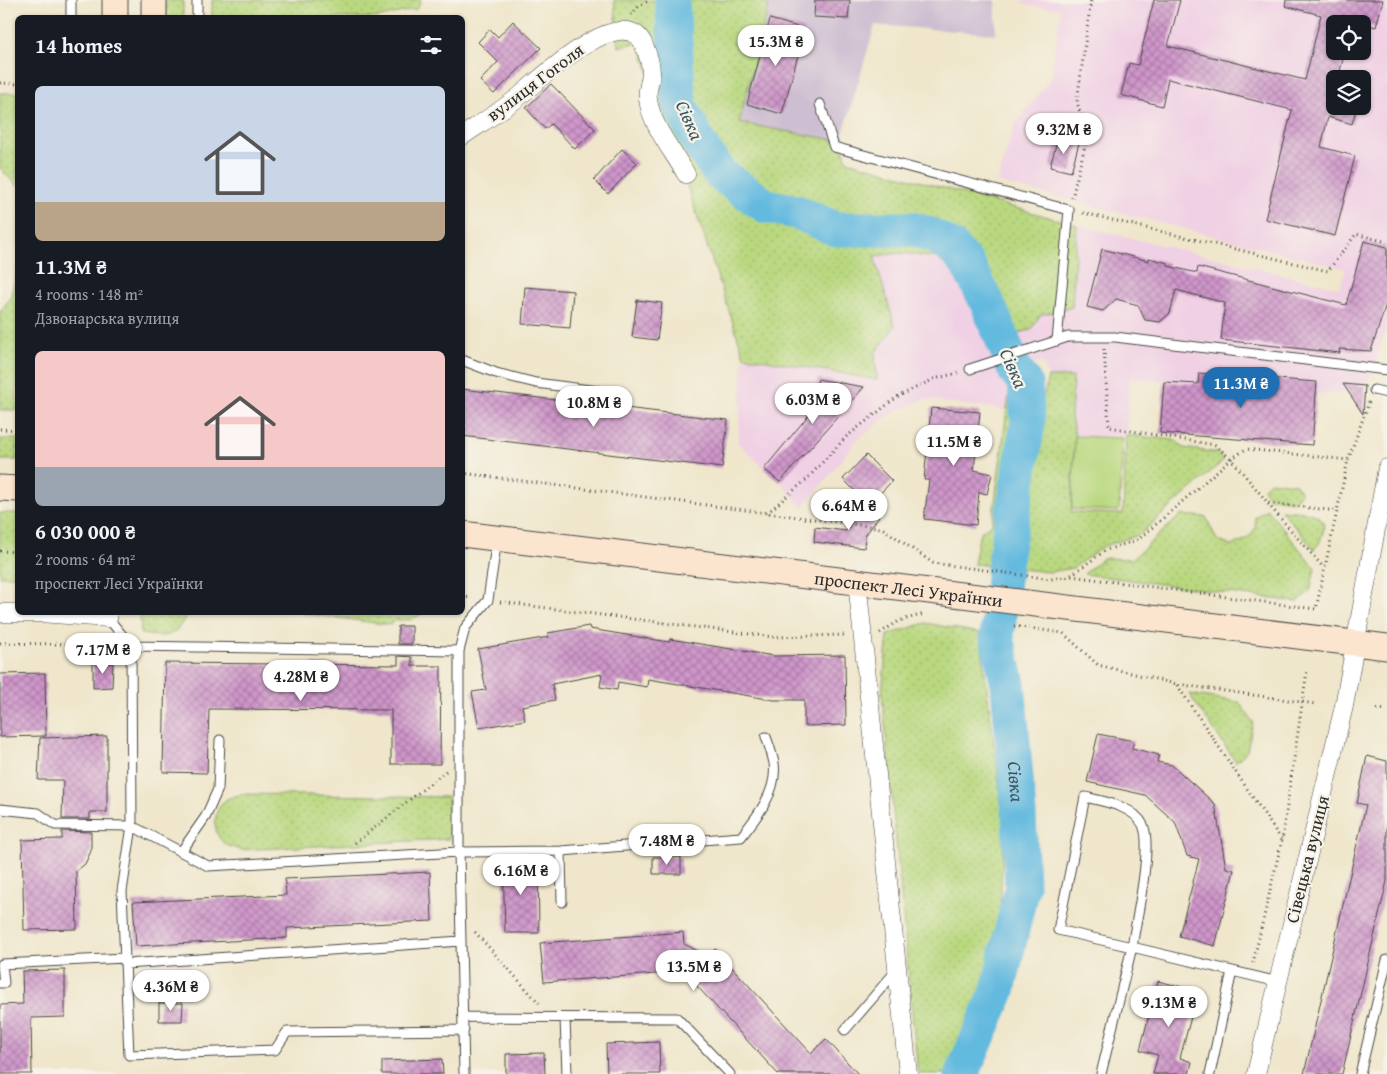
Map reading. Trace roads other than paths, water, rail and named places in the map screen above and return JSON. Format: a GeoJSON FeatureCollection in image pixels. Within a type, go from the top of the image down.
{"type":"FeatureCollection","features":[{"type":"Feature","properties":{"kind":"main road"},"geometry":{"type":"LineString","coordinates":[[115,0],[116,15]]}},
{"type":"Feature","properties":{"kind":"main road"},"geometry":{"type":"LineString","coordinates":[[154,0],[154,15]]}},
{"type":"Feature","properties":{"kind":"main road"},"geometry":{"type":"LineString","coordinates":[[0,488],[15,489]]}},
{"type":"Feature","properties":{"kind":"main road","name":"проспект Лесі Українки"},"geometry":{"type":"LineString","coordinates":[[465,534],[1387,647]]}},
{"type":"Feature","properties":{"kind":"street","name":"вулиця Гоголя"},"geometry":{"type":"LineString","coordinates":[[465,134],[515,100],[573,52],[587,43],[620,30],[630,32],[642,41],[649,59],[651,73],[647,93],[651,111],[686,174]]}},
{"type":"Feature","properties":{"kind":"street","name":"Сівецька вулиця"},"geometry":{"type":"LineString","coordinates":[[1256,1074],[1344,706],[1387,468]]}},
{"type":"Feature","properties":{"kind":"street"},"geometry":{"type":"LineString","coordinates":[[857,582],[908,1074]]}},
{"type":"Feature","properties":{"kind":"street"},"geometry":{"type":"LineString","coordinates":[[0,613],[15,613]]}},
{"type":"Feature","properties":{"kind":"lane"},"geometry":{"type":"LineString","coordinates":[[71,0],[71,15]]}},
{"type":"Feature","properties":{"kind":"lane"},"geometry":{"type":"LineString","coordinates":[[197,0],[198,15]]}},
{"type":"Feature","properties":{"kind":"lane"},"geometry":{"type":"LineString","coordinates":[[820,104],[834,147],[1069,210],[1056,341]]}},
{"type":"Feature","properties":{"kind":"lane"},"geometry":{"type":"LineString","coordinates":[[970,369],[1068,337],[1104,337],[1387,370]]}},
{"type":"Feature","properties":{"kind":"lane"},"geometry":{"type":"LineString","coordinates":[[465,361],[496,373],[536,383],[620,394]]}},
{"type":"Feature","properties":{"kind":"lane"},"geometry":{"type":"LineString","coordinates":[[1374,390],[1387,393]]}},
{"type":"Feature","properties":{"kind":"lane"},"geometry":{"type":"LineString","coordinates":[[464,1074],[459,852],[460,650],[466,628],[488,600],[497,537]]}},
{"type":"Feature","properties":{"kind":"lane"},"geometry":{"type":"LineString","coordinates":[[109,615],[131,646],[132,826],[122,891],[129,1055],[275,1050],[287,1032],[464,1030]]}},
{"type":"Feature","properties":{"kind":"lane"},"geometry":{"type":"LineString","coordinates":[[131,646],[460,650]]}},
{"type":"Feature","properties":{"kind":"lane"},"geometry":{"type":"LineString","coordinates":[[0,809],[38,813],[55,825],[132,826],[208,866],[459,852],[561,851],[741,837],[758,816],[770,792],[774,765],[766,736]]}},
{"type":"Feature","properties":{"kind":"lane"},"geometry":{"type":"LineString","coordinates":[[182,852],[206,816],[218,789],[220,740]]}},
{"type":"Feature","properties":{"kind":"lane"},"geometry":{"type":"LineString","coordinates":[[1101,1074],[1132,947],[1147,844],[1142,824],[1124,807],[1085,797],[1058,930],[1132,947],[1250,976],[1278,982]]}},
{"type":"Feature","properties":{"kind":"lane"},"geometry":{"type":"LineString","coordinates":[[561,851],[562,902]]}},
{"type":"Feature","properties":{"kind":"lane"},"geometry":{"type":"LineString","coordinates":[[0,983],[4,983],[2,964],[125,961],[461,941]]}},
{"type":"Feature","properties":{"kind":"lane"},"geometry":{"type":"LineString","coordinates":[[1360,1074],[1387,960]]}},
{"type":"Feature","properties":{"kind":"lane"},"geometry":{"type":"LineString","coordinates":[[845,1030],[898,969]]}},
{"type":"Feature","properties":{"kind":"lane"},"geometry":{"type":"LineString","coordinates":[[1210,1074],[1232,971]]}},
{"type":"Feature","properties":{"kind":"lane"},"geometry":{"type":"LineString","coordinates":[[463,1017],[676,1018],[730,1074]]}},
{"type":"Feature","properties":{"kind":"lane"},"geometry":{"type":"LineString","coordinates":[[565,1018],[568,1074]]}},
{"type":"Feature","properties":{"kind":"waterway","name":"Сівка"},"geometry":{"type":"LineString","coordinates":[[672,0],[679,103],[700,145],[721,175],[766,206],[797,212],[836,229],[913,229],[931,235],[952,247],[967,264],[987,302],[1015,370],[1025,383],[1028,423],[1005,560],[997,638],[1008,684],[1019,813],[1022,886],[998,991],[962,1074]]}}]}
